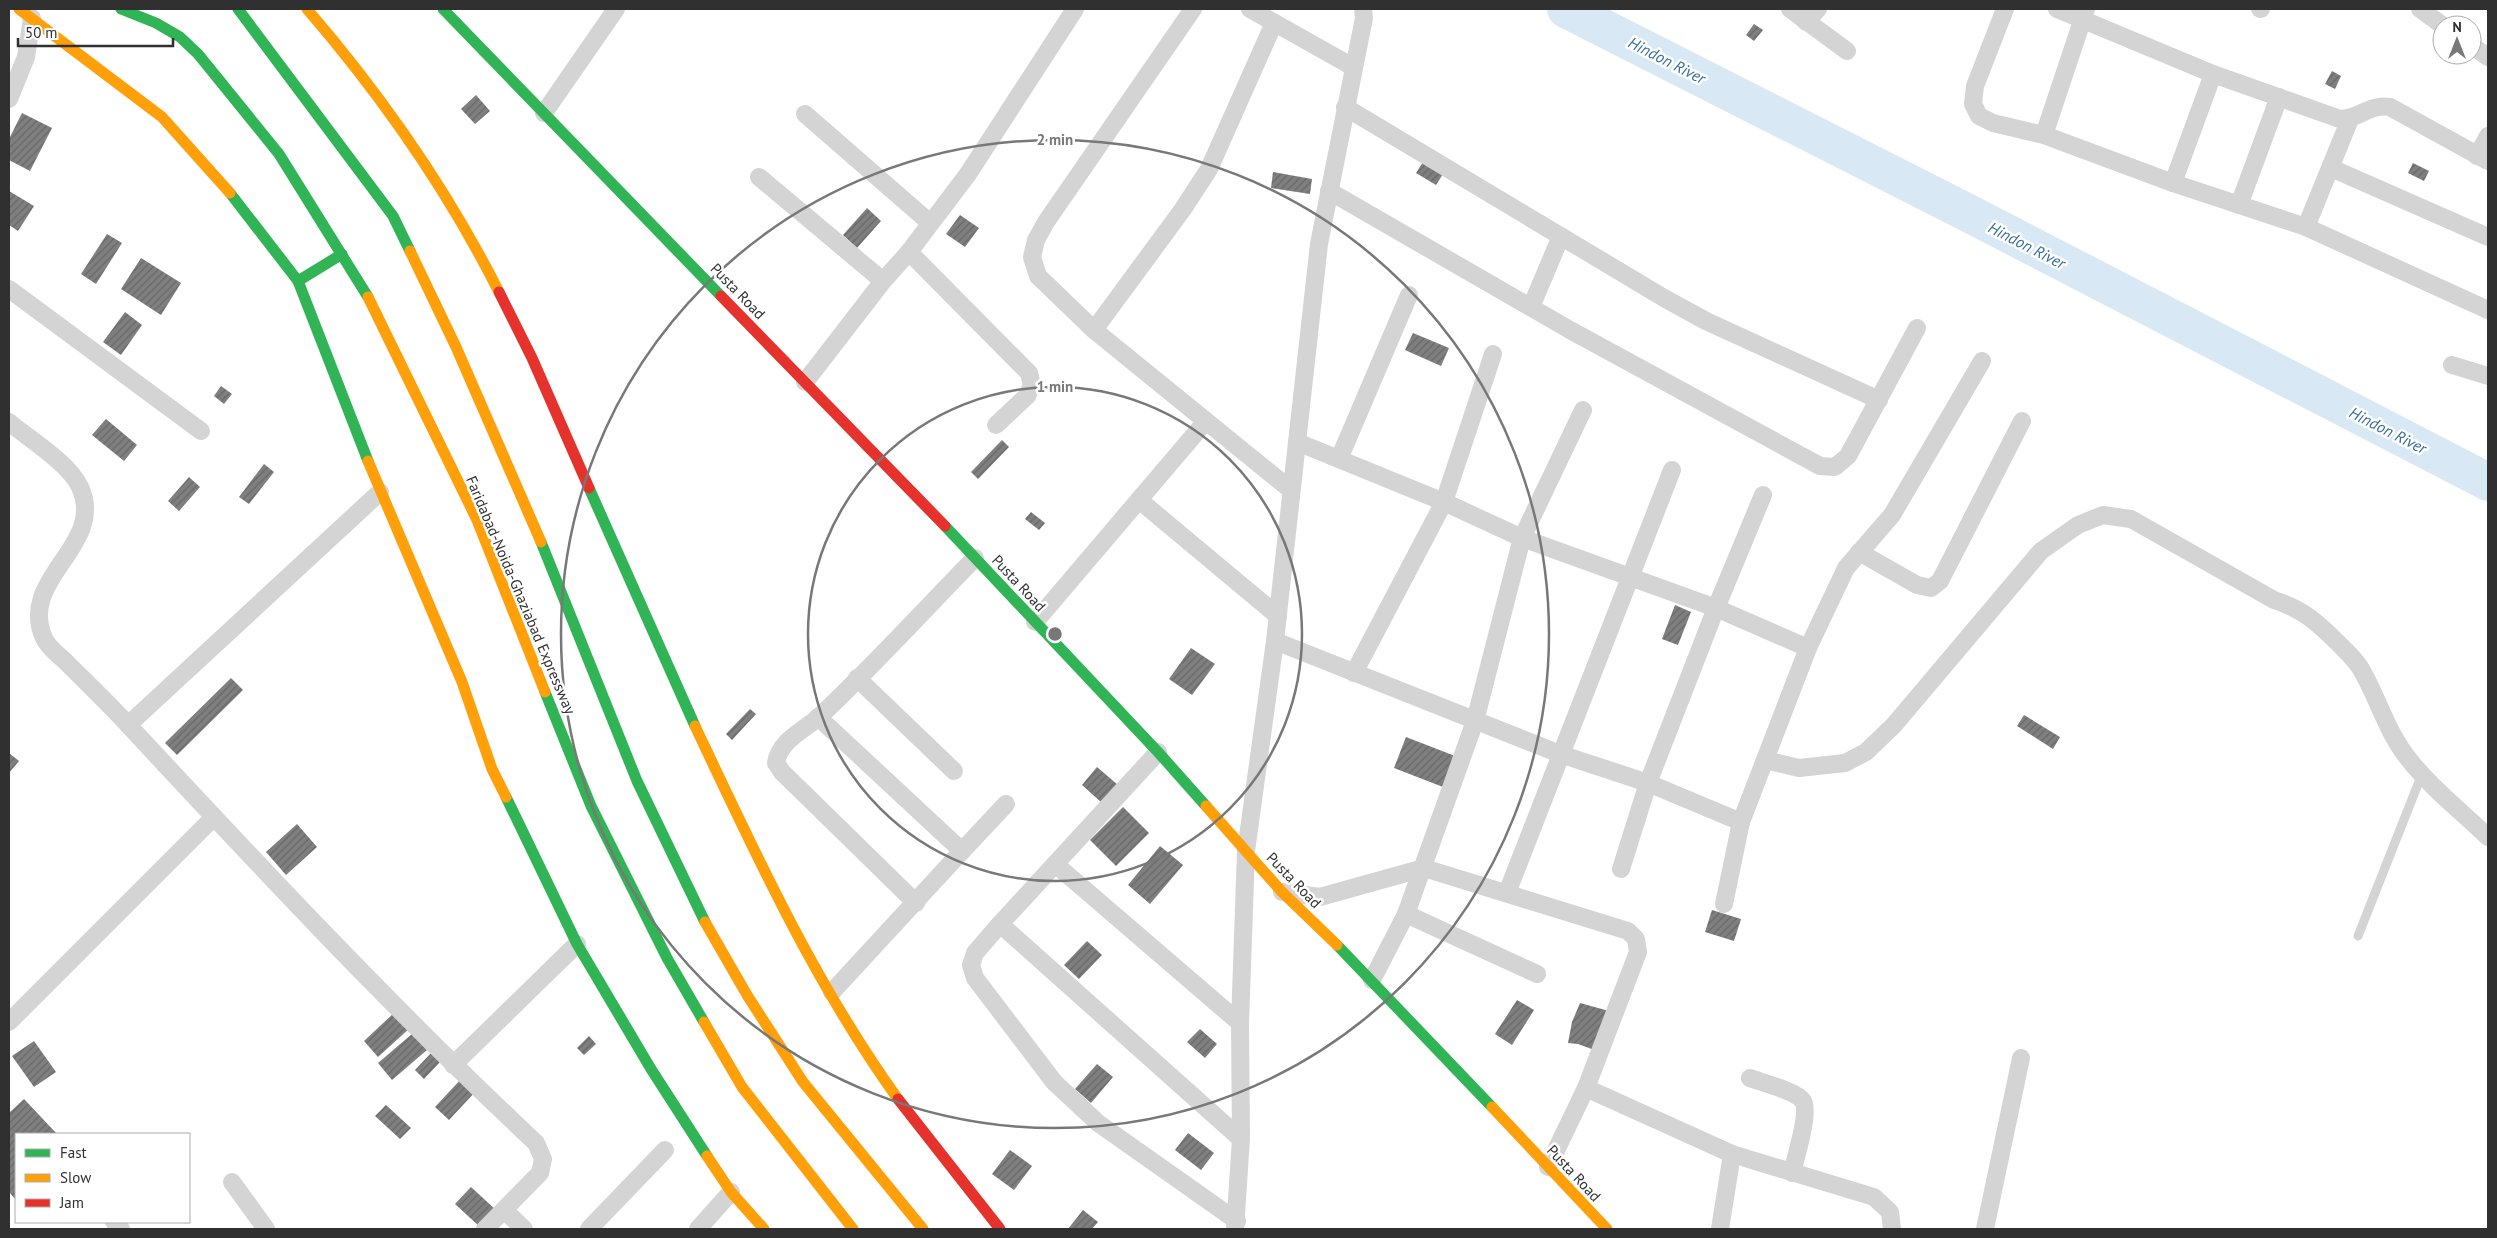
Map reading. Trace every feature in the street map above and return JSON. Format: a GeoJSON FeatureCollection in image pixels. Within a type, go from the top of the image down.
{"type":"FeatureCollection","features":[{"type":"Feature","properties":{"kind":"street","name":"Faridabad-Noida-Ghaziabad Expressway"},"geometry":{"type":"LineString","coordinates":[[121,9],[156,23],[180,37],[198,54],[279,154],[365,290],[477,520],[592,806],[667,958],[742,1087],[853,1229]]}},
{"type":"Feature","properties":{"kind":"street"},"geometry":{"type":"LineString","coordinates":[[238,9],[393,216],[456,347],[552,569],[637,781],[699,912],[747,995],[803,1082],[923,1229]]}},
{"type":"Feature","properties":{"kind":"street"},"geometry":{"type":"LineString","coordinates":[[307,9],[376,90],[479,253],[508,308],[588,482],[665,661],[749,840],[853,1031],[891,1090],[1000,1229]]}},
{"type":"Feature","properties":{"kind":"street","name":"Pusta Road"},"geometry":{"type":"LineString","coordinates":[[443,9],[975,558],[1158,752],[1282,892],[1372,980],[1607,1229]]}},
{"type":"Feature","properties":{"kind":"street"},"geometry":{"type":"LineString","coordinates":[[544,113],[616,9]]}},
{"type":"Feature","properties":{"kind":"street"},"geometry":{"type":"LineString","coordinates":[[805,382],[883,281],[909,252],[968,174],[1075,9]]}},
{"type":"Feature","properties":{"kind":"street"},"geometry":{"type":"LineString","coordinates":[[1193,9],[1036,240],[1032,257],[1038,276],[1094,330],[1291,490]]}},
{"type":"Feature","properties":{"kind":"street"},"geometry":{"type":"LineString","coordinates":[[1250,9],[1353,67]]}},
{"type":"Feature","properties":{"kind":"street"},"geometry":{"type":"LineString","coordinates":[[1236,1225],[1241,1139],[1240,1023],[1246,851],[1278,616],[1318,244],[1364,18],[1363,9]]}},
{"type":"Feature","properties":{"kind":"street"},"geometry":{"type":"LineString","coordinates":[[1790,9],[1846,51]]}},
{"type":"Feature","properties":{"kind":"street"},"geometry":{"type":"LineString","coordinates":[[1806,22],[1818,9]]}},
{"type":"Feature","properties":{"kind":"street"},"geometry":{"type":"LineString","coordinates":[[2005,9],[1975,86],[1973,104],[1979,116],[1993,123],[2044,136],[2173,183],[2306,227],[2488,310]]}},
{"type":"Feature","properties":{"kind":"street"},"geometry":{"type":"LineString","coordinates":[[2059,9],[2084,14],[2213,74],[2335,118],[2350,119],[2372,107],[2390,107],[2483,159],[2488,136]]}},
{"type":"Feature","properties":{"kind":"street"},"geometry":{"type":"LineString","coordinates":[[2420,9],[2432,18]]}},
{"type":"Feature","properties":{"kind":"street"},"geometry":{"type":"LineString","coordinates":[[9,99],[26,57],[25,13]]}},
{"type":"Feature","properties":{"kind":"street"},"geometry":{"type":"LineString","coordinates":[[25,13],[162,117],[242,206],[298,281],[380,492],[462,682],[492,769],[577,944],[651,1069],[731,1192],[764,1229]]}},
{"type":"Feature","properties":{"kind":"street"},"geometry":{"type":"LineString","coordinates":[[2044,136],[2084,14]]}},
{"type":"Feature","properties":{"kind":"street"},"geometry":{"type":"LineString","coordinates":[[1094,330],[1184,209],[1209,169],[1274,22]]}},
{"type":"Feature","properties":{"kind":"street"},"geometry":{"type":"LineString","coordinates":[[2173,183],[2213,74]]}},
{"type":"Feature","properties":{"kind":"street"},"geometry":{"type":"LineString","coordinates":[[2239,205],[2279,98]]}},
{"type":"Feature","properties":{"kind":"street"},"geometry":{"type":"LineString","coordinates":[[1345,107],[1706,321],[1878,400]]}},
{"type":"Feature","properties":{"kind":"street"},"geometry":{"type":"LineString","coordinates":[[805,114],[930,222]]}},
{"type":"Feature","properties":{"kind":"street"},"geometry":{"type":"LineString","coordinates":[[2306,227],[2350,119]]}},
{"type":"Feature","properties":{"kind":"street"},"geometry":{"type":"LineString","coordinates":[[2331,168],[2488,237]]}},
{"type":"Feature","properties":{"kind":"street"},"geometry":{"type":"LineString","coordinates":[[759,177],[883,281]]}},
{"type":"Feature","properties":{"kind":"street"},"geometry":{"type":"LineString","coordinates":[[1329,191],[1531,307],[1820,466],[1835,467],[1848,456],[1917,328]]}},
{"type":"Feature","properties":{"kind":"street"},"geometry":{"type":"LineString","coordinates":[[1531,307],[1561,236]]}},
{"type":"Feature","properties":{"kind":"street"},"geometry":{"type":"LineString","coordinates":[[909,252],[1029,373],[1032,385],[1027,396],[996,425]]}},
{"type":"Feature","properties":{"kind":"street"},"geometry":{"type":"LineString","coordinates":[[298,281],[342,254]]}},
{"type":"Feature","properties":{"kind":"street"},"geometry":{"type":"LineString","coordinates":[[9,289],[201,431]]}},
{"type":"Feature","properties":{"kind":"street"},"geometry":{"type":"LineString","coordinates":[[1339,459],[1408,295]]}},
{"type":"Feature","properties":{"kind":"street"},"geometry":{"type":"LineString","coordinates":[[1354,673],[1444,502],[1493,354]]}},
{"type":"Feature","properties":{"kind":"street"},"geometry":{"type":"LineString","coordinates":[[1724,904],[1741,822],[1808,648],[1846,568],[1902,501],[1982,361]]}},
{"type":"Feature","properties":{"kind":"street"},"geometry":{"type":"LineString","coordinates":[[2452,365],[2488,376]]}},
{"type":"Feature","properties":{"kind":"street"},"geometry":{"type":"LineString","coordinates":[[1372,980],[1406,914],[1475,721],[1522,538],[1582,410]]}},
{"type":"Feature","properties":{"kind":"street"},"geometry":{"type":"LineString","coordinates":[[1035,622],[1206,421]]}},
{"type":"Feature","properties":{"kind":"street"},"geometry":{"type":"LineString","coordinates":[[1859,552],[1917,585],[1931,588],[1940,581],[2022,421]]}},
{"type":"Feature","properties":{"kind":"street"},"geometry":{"type":"LineString","coordinates":[[9,422],[62,465],[80,486],[86,508],[82,532],[43,591],[38,618],[45,641],[128,725],[453,1065],[536,1142],[543,1159],[540,1173],[485,1229]]}},
{"type":"Feature","properties":{"kind":"street"},"geometry":{"type":"LineString","coordinates":[[1297,442],[1444,502],[1522,538],[1716,608],[1808,648]]}},
{"type":"Feature","properties":{"kind":"street"},"geometry":{"type":"LineString","coordinates":[[1507,893],[1672,470]]}},
{"type":"Feature","properties":{"kind":"street"},"geometry":{"type":"LineString","coordinates":[[128,725],[380,492]]}},
{"type":"Feature","properties":{"kind":"street"},"geometry":{"type":"LineString","coordinates":[[1622,869],[1648,783],[1762,495]]}},
{"type":"Feature","properties":{"kind":"street"},"geometry":{"type":"LineString","coordinates":[[1139,500],[1278,616]]}},
{"type":"Feature","properties":{"kind":"street"},"geometry":{"type":"LineString","coordinates":[[1765,760],[1799,768],[1845,763],[1866,752],[1894,725],[2041,551],[2078,525],[2103,515],[2131,519],[2274,600],[2295,607],[2326,629],[2353,656],[2362,670],[2391,735],[2422,774],[2488,837]]}},
{"type":"Feature","properties":{"kind":"street"},"geometry":{"type":"LineString","coordinates":[[916,902],[782,772],[776,763],[777,755],[784,745],[818,717],[975,558]]}},
{"type":"Feature","properties":{"kind":"street"},"geometry":{"type":"LineString","coordinates":[[1275,641],[1560,754],[1648,783],[1741,822]]}},
{"type":"Feature","properties":{"kind":"street"},"geometry":{"type":"LineString","coordinates":[[857,678],[954,771]]}},
{"type":"Feature","properties":{"kind":"street"},"geometry":{"type":"LineString","coordinates":[[818,717],[962,851]]}},
{"type":"Feature","properties":{"kind":"street"},"geometry":{"type":"LineString","coordinates":[[1158,752],[1000,924],[975,953],[970,965],[975,978],[1054,1082],[1098,1123],[1236,1225]]}},
{"type":"Feature","properties":{"kind":"street"},"geometry":{"type":"LineString","coordinates":[[832,992],[1006,804]]}},
{"type":"Feature","properties":{"kind":"street"},"geometry":{"type":"LineString","coordinates":[[9,1022],[214,817]]}},
{"type":"Feature","properties":{"kind":"street"},"geometry":{"type":"LineString","coordinates":[[1055,864],[1240,1023]]}},
{"type":"Feature","properties":{"kind":"street"},"geometry":{"type":"LineString","coordinates":[[1282,892],[1320,897],[1424,868],[1628,931],[1636,939],[1638,952],[1586,1088],[1548,1167]]}},
{"type":"Feature","properties":{"kind":"street"},"geometry":{"type":"LineString","coordinates":[[1406,914],[1537,974]]}},
{"type":"Feature","properties":{"kind":"street"},"geometry":{"type":"LineString","coordinates":[[1000,924],[1241,1139]]}},
{"type":"Feature","properties":{"kind":"street"},"geometry":{"type":"LineString","coordinates":[[453,1065],[577,944]]}},
{"type":"Feature","properties":{"kind":"street"},"geometry":{"type":"LineString","coordinates":[[1985,1229],[2021,1058]]}},
{"type":"Feature","properties":{"kind":"street"},"geometry":{"type":"LineString","coordinates":[[1750,1078],[1796,1095],[1804,1102],[1806,1112],[1792,1173]]}},
{"type":"Feature","properties":{"kind":"street"},"geometry":{"type":"LineString","coordinates":[[1586,1088],[1732,1154],[1874,1197],[1890,1212],[1892,1229]]}},
{"type":"Feature","properties":{"kind":"street"},"geometry":{"type":"LineString","coordinates":[[588,1229],[665,1150]]}},
{"type":"Feature","properties":{"kind":"street"},"geometry":{"type":"LineString","coordinates":[[1720,1229],[1732,1154]]}},
{"type":"Feature","properties":{"kind":"street"},"geometry":{"type":"LineString","coordinates":[[232,1182],[266,1229]]}},
{"type":"Feature","properties":{"kind":"street"},"geometry":{"type":"LineString","coordinates":[[698,1229],[731,1192]]}},
{"type":"Feature","properties":{"kind":"street"},"geometry":{"type":"LineString","coordinates":[[504,1210],[524,1229]]}},
{"type":"Feature","properties":{"kind":"lane"},"geometry":{"type":"LineString","coordinates":[[2358,936],[2422,774]]}},
{"type":"Feature","properties":{"kind":"building"},"geometry":{"type":"Polygon","coordinates":[[[1754,24],[1763,30],[1754,41],[1746,35],[1754,24]]]}},
{"type":"Feature","properties":{"kind":"building"},"geometry":{"type":"Polygon","coordinates":[[[2332,71],[2341,76],[2335,89],[2325,84],[2332,71]]]}},
{"type":"Feature","properties":{"kind":"building"},"geometry":{"type":"Polygon","coordinates":[[[476,95],[490,111],[475,124],[461,109],[476,95]]]}},
{"type":"Feature","properties":{"kind":"building"},"geometry":{"type":"Polygon","coordinates":[[[22,113],[52,128],[30,171],[9,160],[9,139],[22,113]]]}},
{"type":"Feature","properties":{"kind":"building"},"geometry":{"type":"Polygon","coordinates":[[[1423,162],[1443,174],[1436,185],[1416,173],[1423,162]]]}},
{"type":"Feature","properties":{"kind":"building"},"geometry":{"type":"Polygon","coordinates":[[[2413,163],[2429,171],[2424,181],[2408,173],[2413,163]]]}},
{"type":"Feature","properties":{"kind":"building"},"geometry":{"type":"Polygon","coordinates":[[[1273,172],[1312,179],[1310,194],[1271,188],[1273,172]]]}},
{"type":"Feature","properties":{"kind":"building"},"geometry":{"type":"Polygon","coordinates":[[[9,191],[34,206],[18,231],[9,225],[9,191]]]}},
{"type":"Feature","properties":{"kind":"building"},"geometry":{"type":"Polygon","coordinates":[[[867,208],[881,221],[857,248],[843,235],[867,208]]]}},
{"type":"Feature","properties":{"kind":"building"},"geometry":{"type":"Polygon","coordinates":[[[960,215],[979,228],[965,247],[946,234],[960,215]]]}},
{"type":"Feature","properties":{"kind":"building"},"geometry":{"type":"Polygon","coordinates":[[[107,234],[122,243],[96,284],[81,274],[107,234]]]}},
{"type":"Feature","properties":{"kind":"building"},"geometry":{"type":"Polygon","coordinates":[[[141,258],[181,283],[161,315],[121,289],[141,258]]]}},
{"type":"Feature","properties":{"kind":"building"},"geometry":{"type":"Polygon","coordinates":[[[125,312],[142,325],[121,355],[103,342],[125,312]]]}},
{"type":"Feature","properties":{"kind":"building"},"geometry":{"type":"Polygon","coordinates":[[[1413,333],[1449,348],[1441,366],[1405,350],[1413,333]]]}},
{"type":"Feature","properties":{"kind":"building"},"geometry":{"type":"Polygon","coordinates":[[[221,386],[232,394],[224,404],[214,396],[221,386]]]}},
{"type":"Feature","properties":{"kind":"building"},"geometry":{"type":"Polygon","coordinates":[[[106,419],[137,445],[124,461],[92,435],[106,419]]]}},
{"type":"Feature","properties":{"kind":"building"},"geometry":{"type":"Polygon","coordinates":[[[1002,440],[1009,447],[978,479],[971,472],[1002,440]]]}},
{"type":"Feature","properties":{"kind":"building"},"geometry":{"type":"Polygon","coordinates":[[[264,464],[274,472],[249,504],[239,497],[264,464]]]}},
{"type":"Feature","properties":{"kind":"building"},"geometry":{"type":"Polygon","coordinates":[[[189,477],[200,487],[179,511],[168,501],[189,477]]]}},
{"type":"Feature","properties":{"kind":"building"},"geometry":{"type":"Polygon","coordinates":[[[1031,512],[1045,523],[1039,530],[1025,519],[1031,512]]]}},
{"type":"Feature","properties":{"kind":"building"},"geometry":{"type":"Polygon","coordinates":[[[1675,605],[1691,612],[1678,645],[1662,639],[1675,605]]]}},
{"type":"Feature","properties":{"kind":"building"},"geometry":{"type":"Polygon","coordinates":[[[1191,648],[1215,664],[1192,695],[1169,679],[1191,648]]]}},
{"type":"Feature","properties":{"kind":"building"},"geometry":{"type":"Polygon","coordinates":[[[231,678],[243,690],[177,755],[165,743],[231,678]]]}},
{"type":"Feature","properties":{"kind":"building"},"geometry":{"type":"Polygon","coordinates":[[[750,709],[756,714],[732,740],[726,734],[750,709]]]}},
{"type":"Feature","properties":{"kind":"building"},"geometry":{"type":"Polygon","coordinates":[[[2024,715],[2060,737],[2053,749],[2017,726],[2024,715]]]}},
{"type":"Feature","properties":{"kind":"building"},"geometry":{"type":"Polygon","coordinates":[[[1406,737],[1455,756],[1443,787],[1394,768],[1406,737]]]}},
{"type":"Feature","properties":{"kind":"building"},"geometry":{"type":"Polygon","coordinates":[[[9,753],[19,761],[9,773],[9,753]]]}},
{"type":"Feature","properties":{"kind":"building"},"geometry":{"type":"Polygon","coordinates":[[[1097,767],[1118,785],[1102,803],[1082,785],[1097,767]]]}},
{"type":"Feature","properties":{"kind":"building"},"geometry":{"type":"Polygon","coordinates":[[[1123,807],[1149,833],[1116,866],[1090,840],[1123,807]]]}},
{"type":"Feature","properties":{"kind":"building"},"geometry":{"type":"Polygon","coordinates":[[[297,824],[317,847],[286,875],[266,852],[297,824]]]}},
{"type":"Feature","properties":{"kind":"building"},"geometry":{"type":"Polygon","coordinates":[[[1160,846],[1183,865],[1150,904],[1128,885],[1160,846]]]}},
{"type":"Feature","properties":{"kind":"building"},"geometry":{"type":"Polygon","coordinates":[[[1712,910],[1741,919],[1734,941],[1705,932],[1712,910]]]}},
{"type":"Feature","properties":{"kind":"building"},"geometry":{"type":"Polygon","coordinates":[[[1087,941],[1102,955],[1079,979],[1064,965],[1087,941]]]}},
{"type":"Feature","properties":{"kind":"building"},"geometry":{"type":"Polygon","coordinates":[[[1517,1000],[1534,1010],[1512,1045],[1495,1034],[1517,1000]]]}},
{"type":"Feature","properties":{"kind":"building"},"geometry":{"type":"Polygon","coordinates":[[[1580,1003],[1609,1011],[1597,1051],[1578,1044],[1568,1043],[1572,1022],[1580,1003]]]}},
{"type":"Feature","properties":{"kind":"building"},"geometry":{"type":"Polygon","coordinates":[[[396,1011],[411,1027],[378,1057],[364,1041],[396,1011]]]}},
{"type":"Feature","properties":{"kind":"building"},"geometry":{"type":"Polygon","coordinates":[[[1200,1029],[1217,1044],[1205,1058],[1187,1042],[1200,1029]]]}},
{"type":"Feature","properties":{"kind":"building"},"geometry":{"type":"Polygon","coordinates":[[[412,1034],[427,1050],[392,1080],[378,1063],[412,1034]]]}},
{"type":"Feature","properties":{"kind":"building"},"geometry":{"type":"Polygon","coordinates":[[[589,1036],[596,1044],[584,1055],[577,1048],[589,1036]]]}},
{"type":"Feature","properties":{"kind":"building"},"geometry":{"type":"Polygon","coordinates":[[[34,1041],[56,1072],[34,1087],[12,1056],[34,1041]]]}},
{"type":"Feature","properties":{"kind":"building"},"geometry":{"type":"Polygon","coordinates":[[[432,1052],[441,1061],[424,1079],[415,1070],[432,1052]]]}},
{"type":"Feature","properties":{"kind":"building"},"geometry":{"type":"Polygon","coordinates":[[[1097,1064],[1113,1077],[1091,1103],[1075,1089],[1097,1064]]]}},
{"type":"Feature","properties":{"kind":"building"},"geometry":{"type":"Polygon","coordinates":[[[462,1078],[476,1091],[449,1120],[435,1107],[462,1078]]]}},
{"type":"Feature","properties":{"kind":"building"},"geometry":{"type":"Polygon","coordinates":[[[24,1099],[56,1133],[15,1133],[15,1199],[9,1192],[9,1113],[24,1099]]]}},
{"type":"Feature","properties":{"kind":"building"},"geometry":{"type":"Polygon","coordinates":[[[386,1105],[411,1128],[400,1139],[375,1116],[386,1105]]]}},
{"type":"Feature","properties":{"kind":"building"},"geometry":{"type":"Polygon","coordinates":[[[1188,1133],[1214,1153],[1201,1170],[1175,1150],[1188,1133]]]}},
{"type":"Feature","properties":{"kind":"building"},"geometry":{"type":"Polygon","coordinates":[[[1010,1150],[1032,1166],[1014,1190],[992,1174],[1010,1150]]]}},
{"type":"Feature","properties":{"kind":"building"},"geometry":{"type":"Polygon","coordinates":[[[471,1187],[496,1210],[480,1227],[455,1204],[471,1187]]]}},
{"type":"Feature","properties":{"kind":"building"},"geometry":{"type":"Polygon","coordinates":[[[1083,1210],[1098,1222],[1092,1229],[1068,1229],[1083,1210]]]}},
{"type":"Feature","properties":{"kind":"waterway","name":"Hindon River"},"geometry":{"type":"LineString","coordinates":[[1566,9],[1972,215],[2488,482]]}},
{"type":"Feature","properties":{"kind":"traffic: fast"},"geometry":{"type":"LineString","coordinates":[[121,9],[156,23],[180,37],[198,54],[279,154],[368,297]]}},
{"type":"Feature","properties":{"kind":"traffic: fast"},"geometry":{"type":"LineString","coordinates":[[238,9],[393,216],[410,251]]}},
{"type":"Feature","properties":{"kind":"traffic: fast"},"geometry":{"type":"LineString","coordinates":[[443,9],[721,296]]}},
{"type":"Feature","properties":{"kind":"traffic: fast"},"geometry":{"type":"LineString","coordinates":[[230,193],[298,281],[368,461]]}},
{"type":"Feature","properties":{"kind":"traffic: fast"},"geometry":{"type":"LineString","coordinates":[[298,281],[342,254]]}},
{"type":"Feature","properties":{"kind":"traffic: fast"},"geometry":{"type":"LineString","coordinates":[[589,488],[695,726]]}},
{"type":"Feature","properties":{"kind":"traffic: fast"},"geometry":{"type":"LineString","coordinates":[[945,526],[1158,752],[1206,806]]}},
{"type":"Feature","properties":{"kind":"traffic: fast"},"geometry":{"type":"LineString","coordinates":[[541,542],[637,781],[705,922]]}},
{"type":"Feature","properties":{"kind":"traffic: fast"},"geometry":{"type":"LineString","coordinates":[[545,692],[591,806],[667,958],[704,1022]]}},
{"type":"Feature","properties":{"kind":"traffic: fast"},"geometry":{"type":"LineString","coordinates":[[506,797],[577,944],[651,1069],[707,1156]]}},
{"type":"Feature","properties":{"kind":"traffic: fast"},"geometry":{"type":"LineString","coordinates":[[1337,945],[1492,1107]]}},
{"type":"Feature","properties":{"kind":"traffic: slow"},"geometry":{"type":"LineString","coordinates":[[19,9],[162,117],[230,193]]}},
{"type":"Feature","properties":{"kind":"traffic: slow"},"geometry":{"type":"LineString","coordinates":[[307,9],[361,75],[412,144],[458,217],[499,292]]}},
{"type":"Feature","properties":{"kind":"traffic: slow"},"geometry":{"type":"LineString","coordinates":[[410,251],[456,347],[541,542]]}},
{"type":"Feature","properties":{"kind":"traffic: slow"},"geometry":{"type":"LineString","coordinates":[[368,297],[477,520],[545,692]]}},
{"type":"Feature","properties":{"kind":"traffic: slow"},"geometry":{"type":"LineString","coordinates":[[368,461],[462,682],[492,769],[506,797]]}},
{"type":"Feature","properties":{"kind":"traffic: slow"},"geometry":{"type":"LineString","coordinates":[[695,726],[740,822],[813,964],[868,1055],[898,1099]]}},
{"type":"Feature","properties":{"kind":"traffic: slow"},"geometry":{"type":"LineString","coordinates":[[1206,806],[1282,892],[1337,945]]}},
{"type":"Feature","properties":{"kind":"traffic: slow"},"geometry":{"type":"LineString","coordinates":[[705,922],[747,995],[803,1082],[923,1229]]}},
{"type":"Feature","properties":{"kind":"traffic: slow"},"geometry":{"type":"LineString","coordinates":[[704,1022],[742,1087],[853,1229]]}},
{"type":"Feature","properties":{"kind":"traffic: slow"},"geometry":{"type":"LineString","coordinates":[[1492,1107],[1607,1229]]}},
{"type":"Feature","properties":{"kind":"traffic: slow"},"geometry":{"type":"LineString","coordinates":[[707,1156],[731,1192],[764,1229]]}},
{"type":"Feature","properties":{"kind":"traffic: jam"},"geometry":{"type":"LineString","coordinates":[[499,292],[532,358],[589,488]]}},
{"type":"Feature","properties":{"kind":"traffic: jam"},"geometry":{"type":"LineString","coordinates":[[721,296],[945,526]]}},
{"type":"Feature","properties":{"kind":"traffic: jam"},"geometry":{"type":"LineString","coordinates":[[898,1099],[1000,1229]]}}]}
